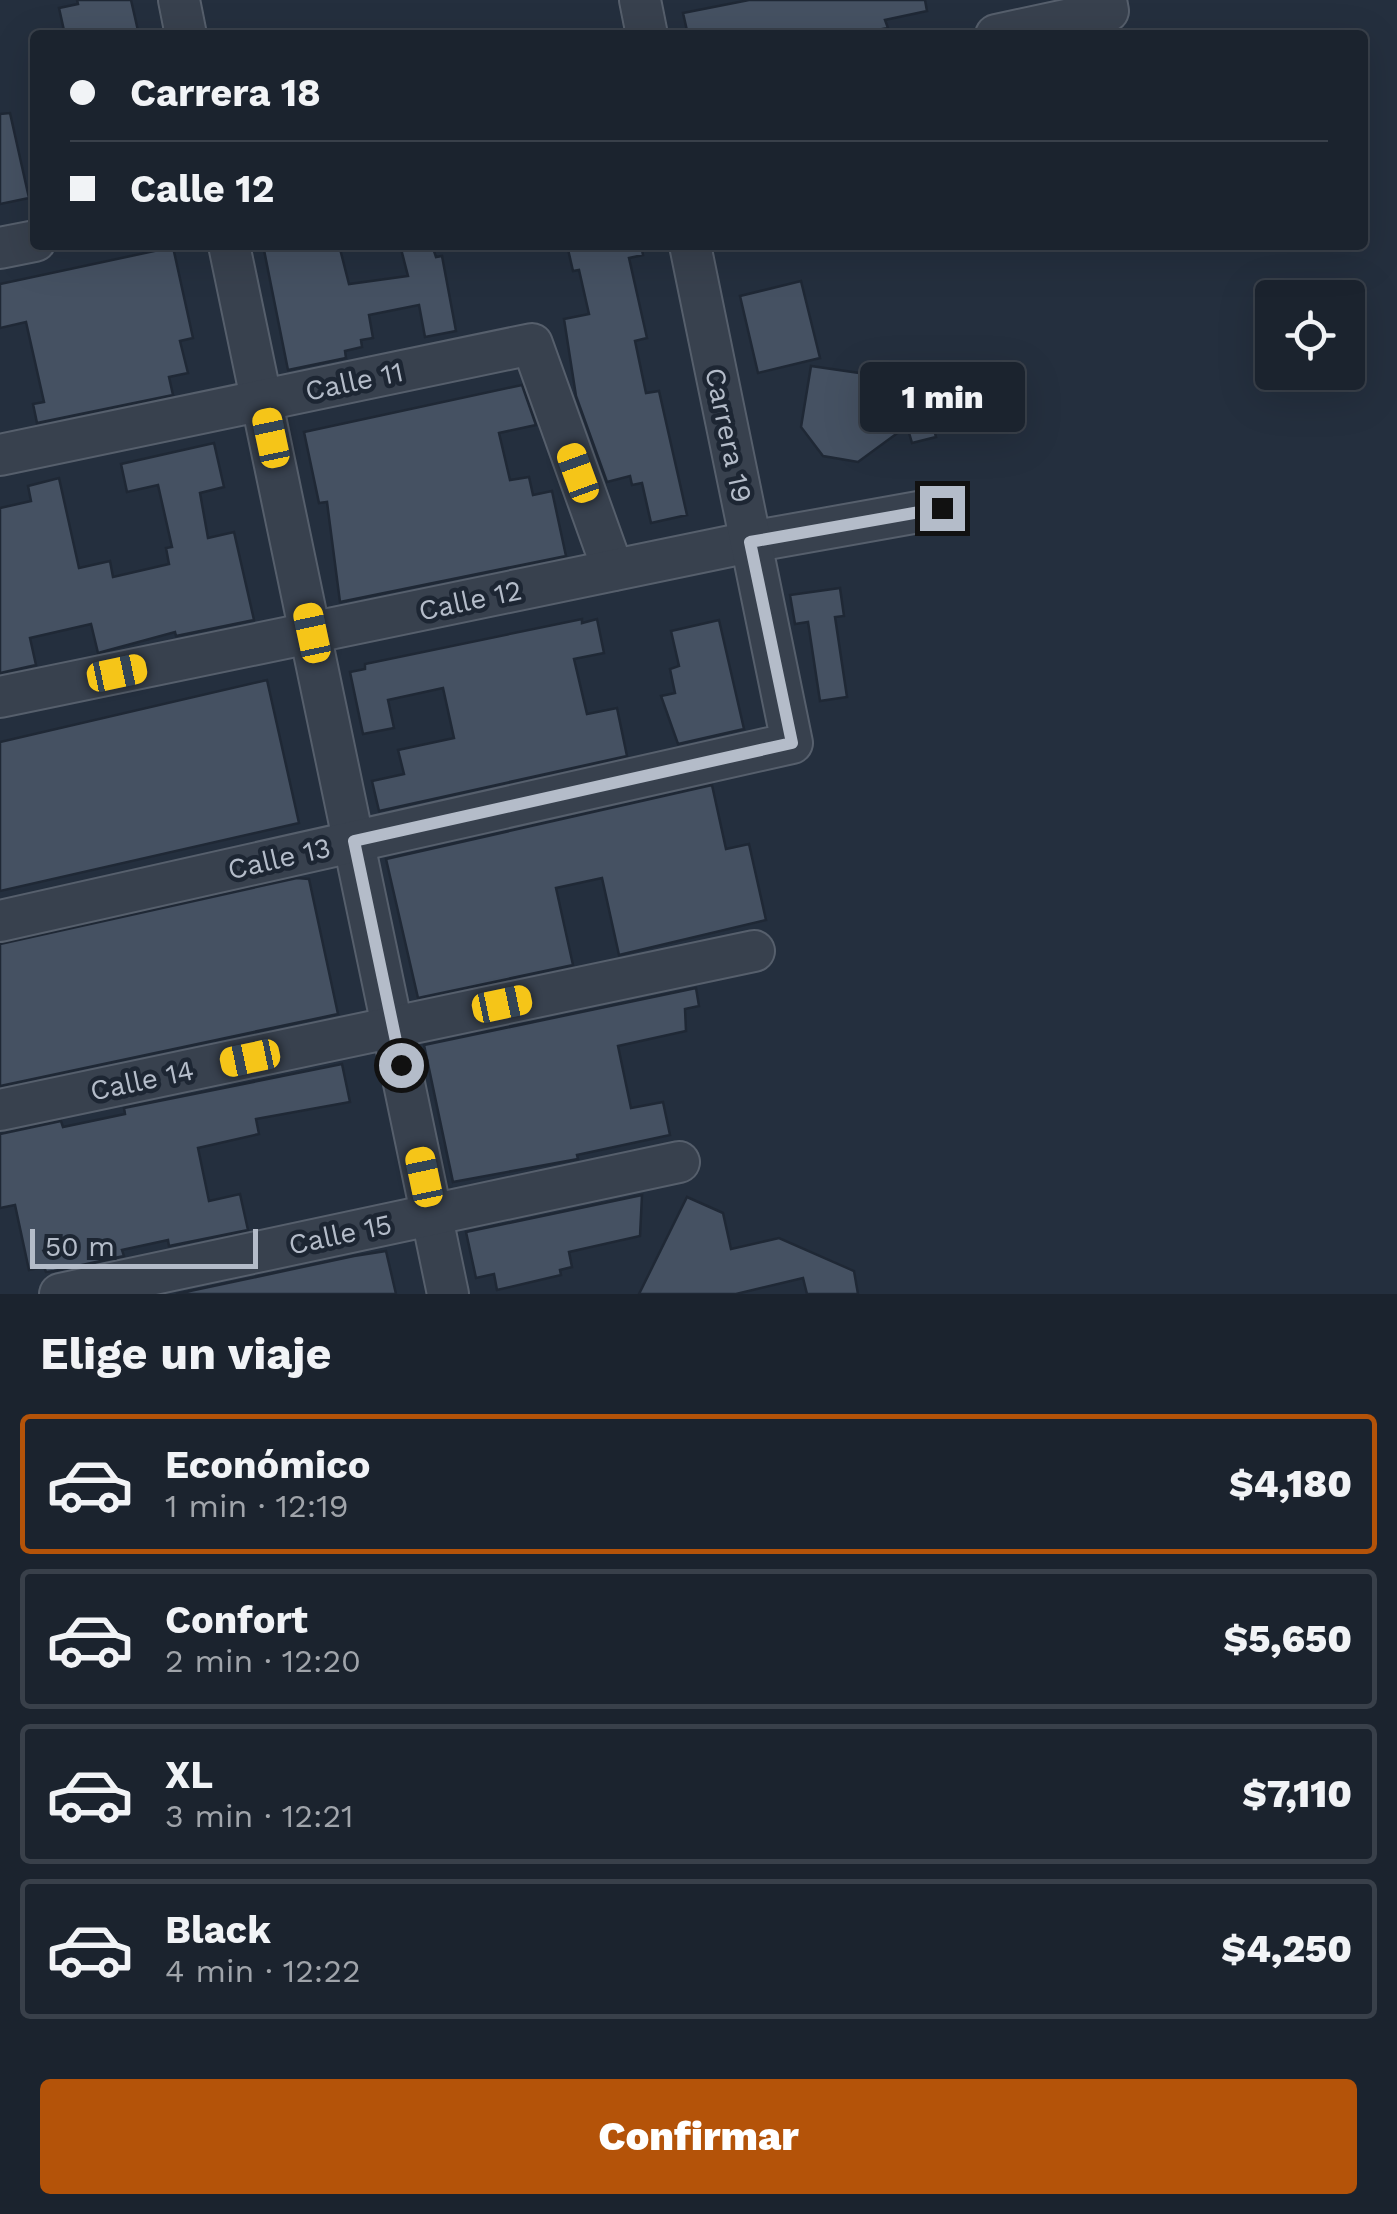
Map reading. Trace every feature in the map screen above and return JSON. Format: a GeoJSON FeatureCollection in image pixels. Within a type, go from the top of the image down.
{"type":"FeatureCollection","features":[{"type":"Feature","properties":{"kind":"street"},"geometry":{"type":"LineString","coordinates":[[179,0],[185,30]]}},
{"type":"Feature","properties":{"kind":"street"},"geometry":{"type":"LineString","coordinates":[[640,0],[646,30]]}},
{"type":"Feature","properties":{"kind":"street"},"geometry":{"type":"LineString","coordinates":[[1015,30],[1108,6]]}},
{"type":"Feature","properties":{"kind":"street"},"geometry":{"type":"LineString","coordinates":[[0,248],[30,242]]}},
{"type":"Feature","properties":{"kind":"street"},"geometry":{"type":"LineString","coordinates":[[230,250],[448,1294]]}},
{"type":"Feature","properties":{"kind":"street","name":"Carrera 19"},"geometry":{"type":"LineString","coordinates":[[691,250],[792,743]]}},
{"type":"Feature","properties":{"kind":"street","name":"Calle 11"},"geometry":{"type":"LineString","coordinates":[[0,454],[532,344],[613,570]]}},
{"type":"Feature","properties":{"kind":"street","name":"Calle 12"},"geometry":{"type":"LineString","coordinates":[[0,697],[750,542],[942,508]]}},
{"type":"Feature","properties":{"kind":"street","name":"Calle 13"},"geometry":{"type":"LineString","coordinates":[[0,920],[792,743]]}},
{"type":"Feature","properties":{"kind":"street","name":"Calle 14"},"geometry":{"type":"LineString","coordinates":[[0,1110],[754,951]]}},
{"type":"Feature","properties":{"kind":"street","name":"Calle 15"},"geometry":{"type":"LineString","coordinates":[[60,1294],[678,1162]]}},
{"type":"Feature","properties":{"kind":"building"},"geometry":{"type":"Polygon","coordinates":[[[77,0],[131,0],[138,30],[64,30],[59,8],[78,4],[77,0]]]}},
{"type":"Feature","properties":{"kind":"building"},"geometry":{"type":"Polygon","coordinates":[[[749,0],[925,0],[927,11],[885,20],[888,28],[877,30],[687,30],[683,13],[749,0]]]}},
{"type":"Feature","properties":{"kind":"building"},"geometry":{"type":"Polygon","coordinates":[[[10,113],[29,198],[0,204],[0,114],[10,113]]]}},
{"type":"Feature","properties":{"kind":"building"},"geometry":{"type":"Polygon","coordinates":[[[174,250],[193,338],[180,341],[188,373],[169,377],[173,395],[37,423],[33,404],[44,402],[26,322],[0,328],[0,284],[174,250]]]}},
{"type":"Feature","properties":{"kind":"building"},"geometry":{"type":"Polygon","coordinates":[[[264,250],[340,250],[349,284],[408,276],[401,250],[434,250],[436,257],[442,256],[456,331],[425,337],[419,305],[369,315],[373,338],[361,340],[362,347],[345,351],[346,358],[288,370],[264,250]]]}},
{"type":"Feature","properties":{"kind":"building"},"geometry":{"type":"Polygon","coordinates":[[[568,250],[642,250],[643,255],[629,258],[647,338],[635,341],[646,393],[659,391],[687,515],[651,523],[642,483],[632,485],[630,476],[607,482],[576,396],[564,319],[589,314],[579,270],[573,271],[568,250]]]}},
{"type":"Feature","properties":{"kind":"building"},"geometry":{"type":"Polygon","coordinates":[[[801,281],[820,358],[758,373],[740,296],[801,281]]]}},
{"type":"Feature","properties":{"kind":"building"},"geometry":{"type":"Polygon","coordinates":[[[811,366],[873,375],[888,397],[923,388],[936,437],[912,443],[907,426],[858,462],[823,456],[801,427],[811,366]]]}},
{"type":"Feature","properties":{"kind":"building"},"geometry":{"type":"Polygon","coordinates":[[[522,385],[536,425],[499,433],[510,480],[529,477],[533,495],[552,491],[566,556],[340,602],[327,502],[319,503],[304,432],[522,385]]]}},
{"type":"Feature","properties":{"kind":"building"},"geometry":{"type":"Polygon","coordinates":[[[214,443],[224,487],[200,493],[208,538],[234,532],[254,620],[176,636],[175,632],[98,653],[91,624],[30,638],[36,665],[0,673],[0,508],[31,501],[28,486],[59,478],[79,568],[110,561],[113,577],[169,564],[166,548],[172,547],[158,485],[127,492],[121,464],[214,443]]]}},
{"type":"Feature","properties":{"kind":"building"},"geometry":{"type":"Polygon","coordinates":[[[840,588],[844,616],[835,617],[847,697],[820,701],[808,622],[795,624],[790,595],[840,588]]]}},
{"type":"Feature","properties":{"kind":"building"},"geometry":{"type":"Polygon","coordinates":[[[582,619],[582,623],[597,619],[604,653],[574,659],[587,714],[617,708],[627,756],[379,811],[372,781],[404,774],[398,750],[454,738],[443,688],[388,700],[394,728],[363,734],[350,672],[365,669],[365,664],[582,619]]]}},
{"type":"Feature","properties":{"kind":"building"},"geometry":{"type":"Polygon","coordinates":[[[719,620],[744,729],[678,744],[661,696],[675,693],[670,669],[679,666],[671,631],[719,620]]]}},
{"type":"Feature","properties":{"kind":"building"},"geometry":{"type":"Polygon","coordinates":[[[267,680],[299,823],[0,891],[0,742],[267,680]]]}},
{"type":"Feature","properties":{"kind":"building"},"geometry":{"type":"Polygon","coordinates":[[[712,785],[726,849],[749,844],[766,920],[619,955],[602,878],[556,888],[573,965],[418,998],[386,859],[712,785]]]}},
{"type":"Feature","properties":{"kind":"building"},"geometry":{"type":"Polygon","coordinates":[[[297,878],[309,879],[338,1014],[0,1086],[0,944],[297,878]]]}},
{"type":"Feature","properties":{"kind":"building"},"geometry":{"type":"Polygon","coordinates":[[[696,988],[699,1006],[685,1009],[686,1031],[618,1046],[631,1108],[663,1102],[670,1135],[577,1155],[578,1159],[453,1182],[424,1045],[696,988]]]}},
{"type":"Feature","properties":{"kind":"building"},"geometry":{"type":"Polygon","coordinates":[[[342,1064],[350,1102],[256,1119],[259,1134],[198,1148],[209,1201],[240,1194],[248,1230],[169,1246],[168,1240],[122,1250],[124,1256],[54,1271],[46,1272],[44,1267],[29,1270],[15,1205],[0,1208],[0,1134],[61,1121],[63,1127],[125,1114],[124,1108],[342,1064]]]}},
{"type":"Feature","properties":{"kind":"building"},"geometry":{"type":"Polygon","coordinates":[[[642,1195],[640,1236],[569,1252],[572,1267],[560,1270],[561,1275],[497,1290],[494,1274],[476,1278],[466,1232],[642,1195]]]}},
{"type":"Feature","properties":{"kind":"building"},"geometry":{"type":"Polygon","coordinates":[[[687,1197],[723,1213],[731,1249],[779,1238],[854,1271],[858,1294],[807,1294],[803,1278],[736,1294],[639,1294],[687,1197]]]}},
{"type":"Feature","properties":{"kind":"building"},"geometry":{"type":"Polygon","coordinates":[[[386,1251],[396,1294],[176,1294],[354,1256],[386,1251]]]}},
{"type":"Feature","properties":{"kind":"route"},"geometry":{"type":"LineString","coordinates":[[401,1065],[354,841],[792,743],[750,542],[942,508]]}}]}
